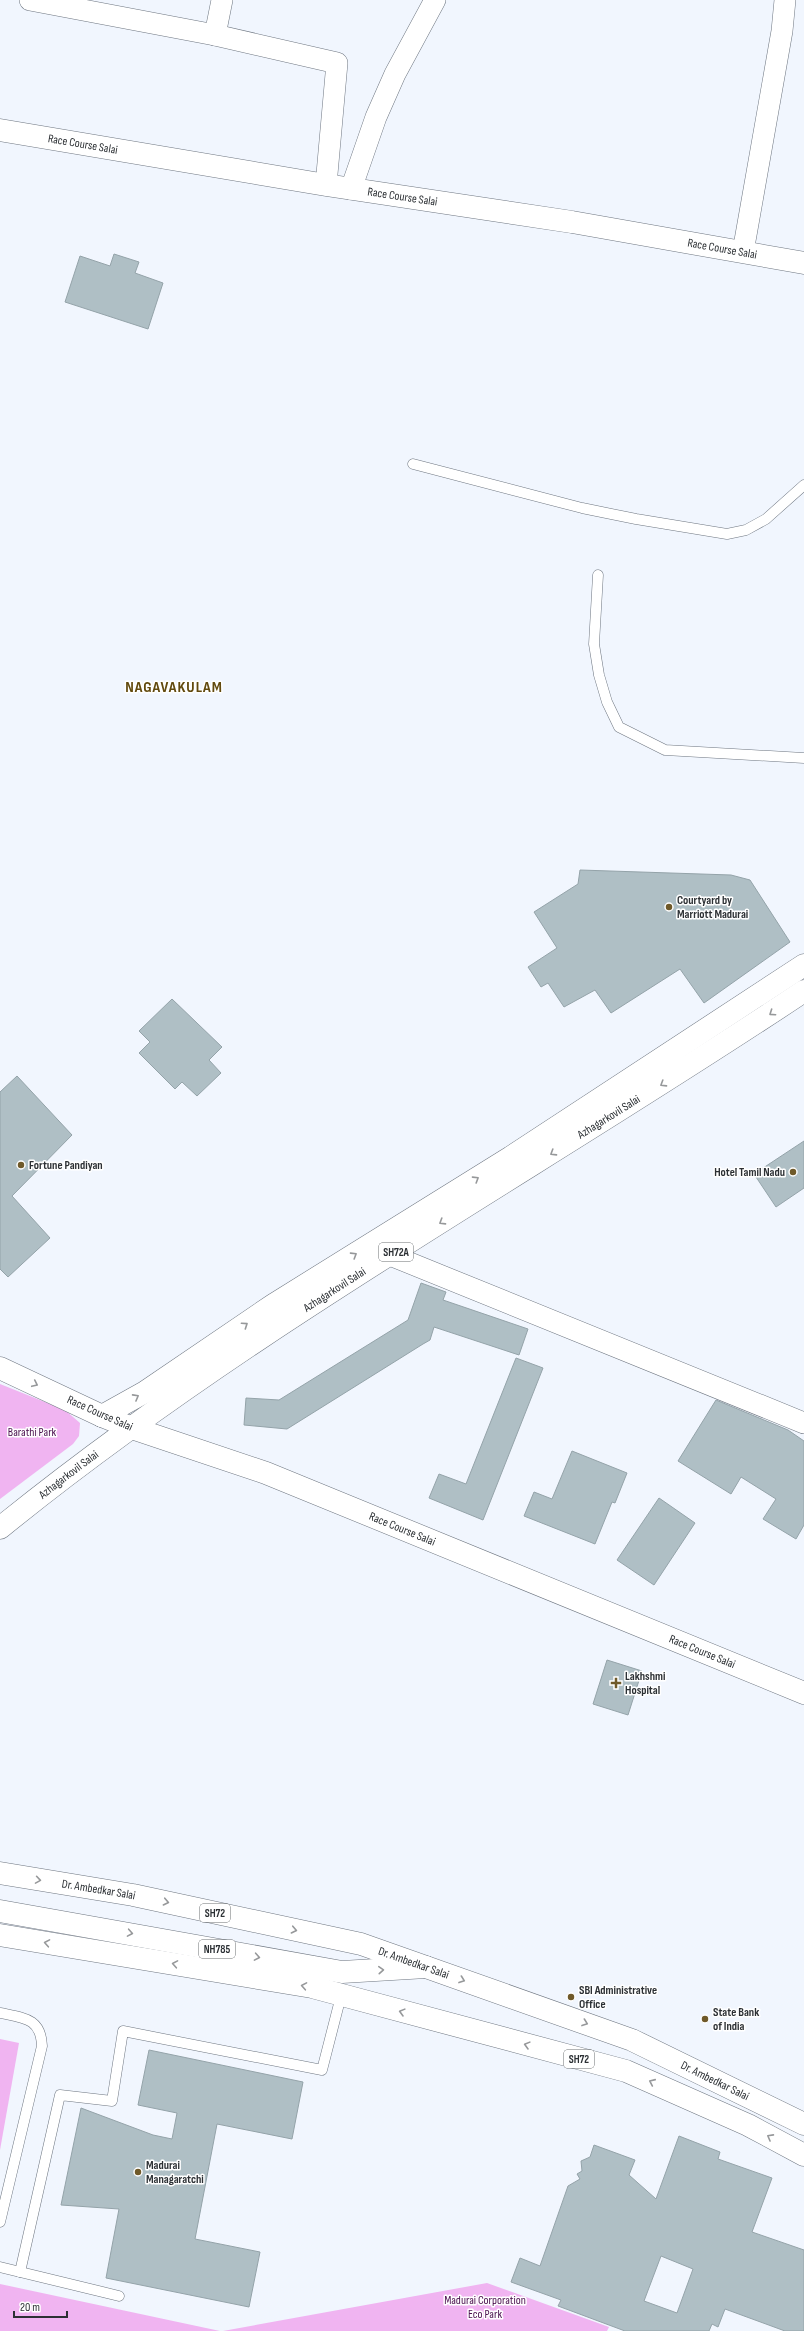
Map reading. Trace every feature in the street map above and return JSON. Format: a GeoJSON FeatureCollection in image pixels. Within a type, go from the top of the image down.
{"type":"FeatureCollection","features":[{"type":"Feature","properties":{"kind":"main road","name":"Race Course Salai"},"geometry":{"type":"LineString","coordinates":[[0,130],[326,185],[572,222],[804,263]]}},
{"type":"Feature","properties":{"kind":"main road","name":"Azhagarkovil Salai"},"geometry":{"type":"LineString","coordinates":[[102,1416],[145,1392],[273,1305],[518,1153],[804,965]]}},
{"type":"Feature","properties":{"kind":"main road","name":"Azhagarkovil Salai"},"geometry":{"type":"LineString","coordinates":[[0,1528],[97,1452],[262,1338],[390,1255],[698,1062],[804,991]]}},
{"type":"Feature","properties":{"kind":"main road","name":"Race Course Salai"},"geometry":{"type":"LineString","coordinates":[[0,1368],[102,1416],[132,1428],[266,1473],[804,1693]]}},
{"type":"Feature","properties":{"kind":"main road"},"geometry":{"type":"LineString","coordinates":[[97,1452],[102,1416]]}},
{"type":"Feature","properties":{"kind":"main road","name":"Dr. Ambedkar Salai"},"geometry":{"type":"LineString","coordinates":[[0,1873],[133,1895],[353,1942],[632,2040],[804,2124]]}},
{"type":"Feature","properties":{"kind":"main road","name":"NH785"},"geometry":{"type":"LineString","coordinates":[[0,1911],[91,1926],[342,1972],[426,1967]]}},
{"type":"Feature","properties":{"kind":"main road","name":"SH72"},"geometry":{"type":"LineString","coordinates":[[0,1935],[312,1987],[626,2071],[748,2125],[804,2155]]}},
{"type":"Feature","properties":{"kind":"street"},"geometry":{"type":"LineString","coordinates":[[30,0],[215,35],[337,63],[326,185]]}},
{"type":"Feature","properties":{"kind":"street"},"geometry":{"type":"LineString","coordinates":[[215,35],[222,0]]}},
{"type":"Feature","properties":{"kind":"street"},"geometry":{"type":"LineString","coordinates":[[351,189],[376,117],[395,74],[435,0]]}},
{"type":"Feature","properties":{"kind":"street"},"geometry":{"type":"LineString","coordinates":[[743,252],[782,31],[785,0]]}},
{"type":"Feature","properties":{"kind":"street"},"geometry":{"type":"LineString","coordinates":[[390,1255],[804,1423]]}},
{"type":"Feature","properties":{"kind":"lane"},"geometry":{"type":"LineString","coordinates":[[413,464],[582,508],[636,519],[728,534],[746,530],[766,519],[804,490]]}},
{"type":"Feature","properties":{"kind":"lane"},"geometry":{"type":"LineString","coordinates":[[598,575],[594,644],[607,702],[619,727],[665,750],[804,758]]}},
{"type":"Feature","properties":{"kind":"lane"},"geometry":{"type":"LineString","coordinates":[[20,2272],[60,2095],[112,2101],[123,2031],[322,2070],[341,1996]]}},
{"type":"Feature","properties":{"kind":"lane"},"geometry":{"type":"LineString","coordinates":[[0,2013],[22,2017],[35,2023],[42,2034],[42,2046],[0,2222]]}},
{"type":"Feature","properties":{"kind":"lane"},"geometry":{"type":"LineString","coordinates":[[0,2267],[119,2296]]}},
{"type":"Feature","properties":{"kind":"green space","name":"Barathi Park"},"geometry":{"type":"Polygon","coordinates":[[[0,1384],[65,1410],[80,1423],[79,1436],[73,1444],[0,1499],[0,1384]]]}},
{"type":"Feature","properties":{"kind":"green space"},"geometry":{"type":"Polygon","coordinates":[[[0,2039],[19,2043],[0,2150],[0,2039]]]}},
{"type":"Feature","properties":{"kind":"green space","name":"Madurai Corporation Eco Park"},"geometry":{"type":"Polygon","coordinates":[[[487,2283],[609,2327],[607,2331],[223,2331],[487,2283]]]}},
{"type":"Feature","properties":{"kind":"green space"},"geometry":{"type":"Polygon","coordinates":[[[0,2284],[220,2331],[0,2331],[0,2284]]]}},
{"type":"Feature","properties":{"kind":"building"},"geometry":{"type":"Polygon","coordinates":[[[114,254],[139,262],[135,273],[163,283],[148,329],[65,302],[80,256],[110,266],[114,254]]]}},
{"type":"Feature","properties":{"kind":"building","name":"Courtyard by Marriott Madurai"},"geometry":{"type":"Polygon","coordinates":[[[580,870],[731,875],[750,880],[790,942],[704,1003],[680,969],[611,1013],[595,990],[564,1007],[548,983],[541,987],[528,967],[557,948],[534,912],[578,884],[580,870]]]}},
{"type":"Feature","properties":{"kind":"building"},"geometry":{"type":"Polygon","coordinates":[[[172,999],[222,1047],[209,1060],[221,1073],[197,1096],[182,1082],[175,1089],[139,1053],[150,1042],[139,1031],[172,999]]]}},
{"type":"Feature","properties":{"kind":"building","name":"Fortune Pandiyan"},"geometry":{"type":"Polygon","coordinates":[[[17,1076],[72,1135],[12,1196],[50,1238],[8,1277],[0,1269],[0,1092],[17,1076]]]}},
{"type":"Feature","properties":{"kind":"building"},"geometry":{"type":"Polygon","coordinates":[[[804,1141],[804,1188],[776,1207],[754,1174],[804,1141]]]}},
{"type":"Feature","properties":{"kind":"building"},"geometry":{"type":"Polygon","coordinates":[[[421,1283],[446,1292],[443,1300],[528,1329],[519,1355],[434,1327],[430,1340],[287,1429],[244,1425],[246,1398],[279,1400],[408,1320],[421,1283]]]}},
{"type":"Feature","properties":{"kind":"building"},"geometry":{"type":"Polygon","coordinates":[[[516,1358],[543,1368],[483,1520],[429,1498],[439,1474],[466,1484],[516,1358]]]}},
{"type":"Feature","properties":{"kind":"building"},"geometry":{"type":"Polygon","coordinates":[[[716,1400],[788,1430],[804,1441],[804,1525],[796,1539],[763,1519],[776,1499],[741,1477],[731,1494],[678,1461],[716,1400]]]}},
{"type":"Feature","properties":{"kind":"building"},"geometry":{"type":"Polygon","coordinates":[[[572,1451],[627,1473],[615,1503],[612,1502],[595,1544],[524,1516],[534,1492],[552,1499],[572,1451]]]}},
{"type":"Feature","properties":{"kind":"building"},"geometry":{"type":"Polygon","coordinates":[[[659,1498],[695,1523],[654,1585],[617,1560],[659,1498]]]}},
{"type":"Feature","properties":{"kind":"building"},"geometry":{"type":"Polygon","coordinates":[[[607,1660],[642,1671],[628,1715],[593,1704],[607,1660]]]}},
{"type":"Feature","properties":{"kind":"building","name":"Madurai Managaratchi"},"geometry":{"type":"Polygon","coordinates":[[[149,2050],[303,2082],[292,2139],[217,2124],[195,2239],[260,2252],[249,2307],[106,2278],[119,2209],[61,2205],[81,2108],[153,2135],[172,2139],[177,2113],[138,2105],[149,2050]]]}},
{"type":"Feature","properties":{"kind":"building"},"geometry":{"type":"Polygon","coordinates":[[[679,2136],[720,2152],[718,2159],[772,2178],[752,2232],[804,2250],[804,2331],[785,2331],[725,2309],[718,2327],[712,2324],[709,2331],[625,2331],[558,2306],[561,2300],[511,2282],[520,2258],[540,2266],[568,2186],[580,2179],[577,2174],[582,2171],[581,2161],[590,2157],[594,2145],[635,2160],[629,2175],[656,2199],[679,2136]],[[661,2256],[644,2301],[677,2313],[693,2269],[661,2256]]]}},
{"type":"Feature","properties":{"kind":"place","name":"Courtyard by Marriott Madurai"},"geometry":{"type":"Point","coordinates":[669,907]}},
{"type":"Feature","properties":{"kind":"place","name":"Fortune Pandiyan"},"geometry":{"type":"Point","coordinates":[21,1165]}},
{"type":"Feature","properties":{"kind":"place","name":"Hotel Tamil Nadu"},"geometry":{"type":"Point","coordinates":[793,1172]}},
{"type":"Feature","properties":{"kind":"place","name":"Lakhshmi Hospital"},"geometry":{"type":"Point","coordinates":[616,1683]}},
{"type":"Feature","properties":{"kind":"place","name":"SBI Administrative Office"},"geometry":{"type":"Point","coordinates":[571,1997]}},
{"type":"Feature","properties":{"kind":"place","name":"State Bank of India"},"geometry":{"type":"Point","coordinates":[705,2019]}},
{"type":"Feature","properties":{"kind":"place","name":"Madurai Managaratchi"},"geometry":{"type":"Point","coordinates":[138,2172]}},
{"type":"Feature","properties":{"kind":"district","name":"NAGAVAKULAM"},"geometry":{"type":"Point","coordinates":[174,686]}}]}
